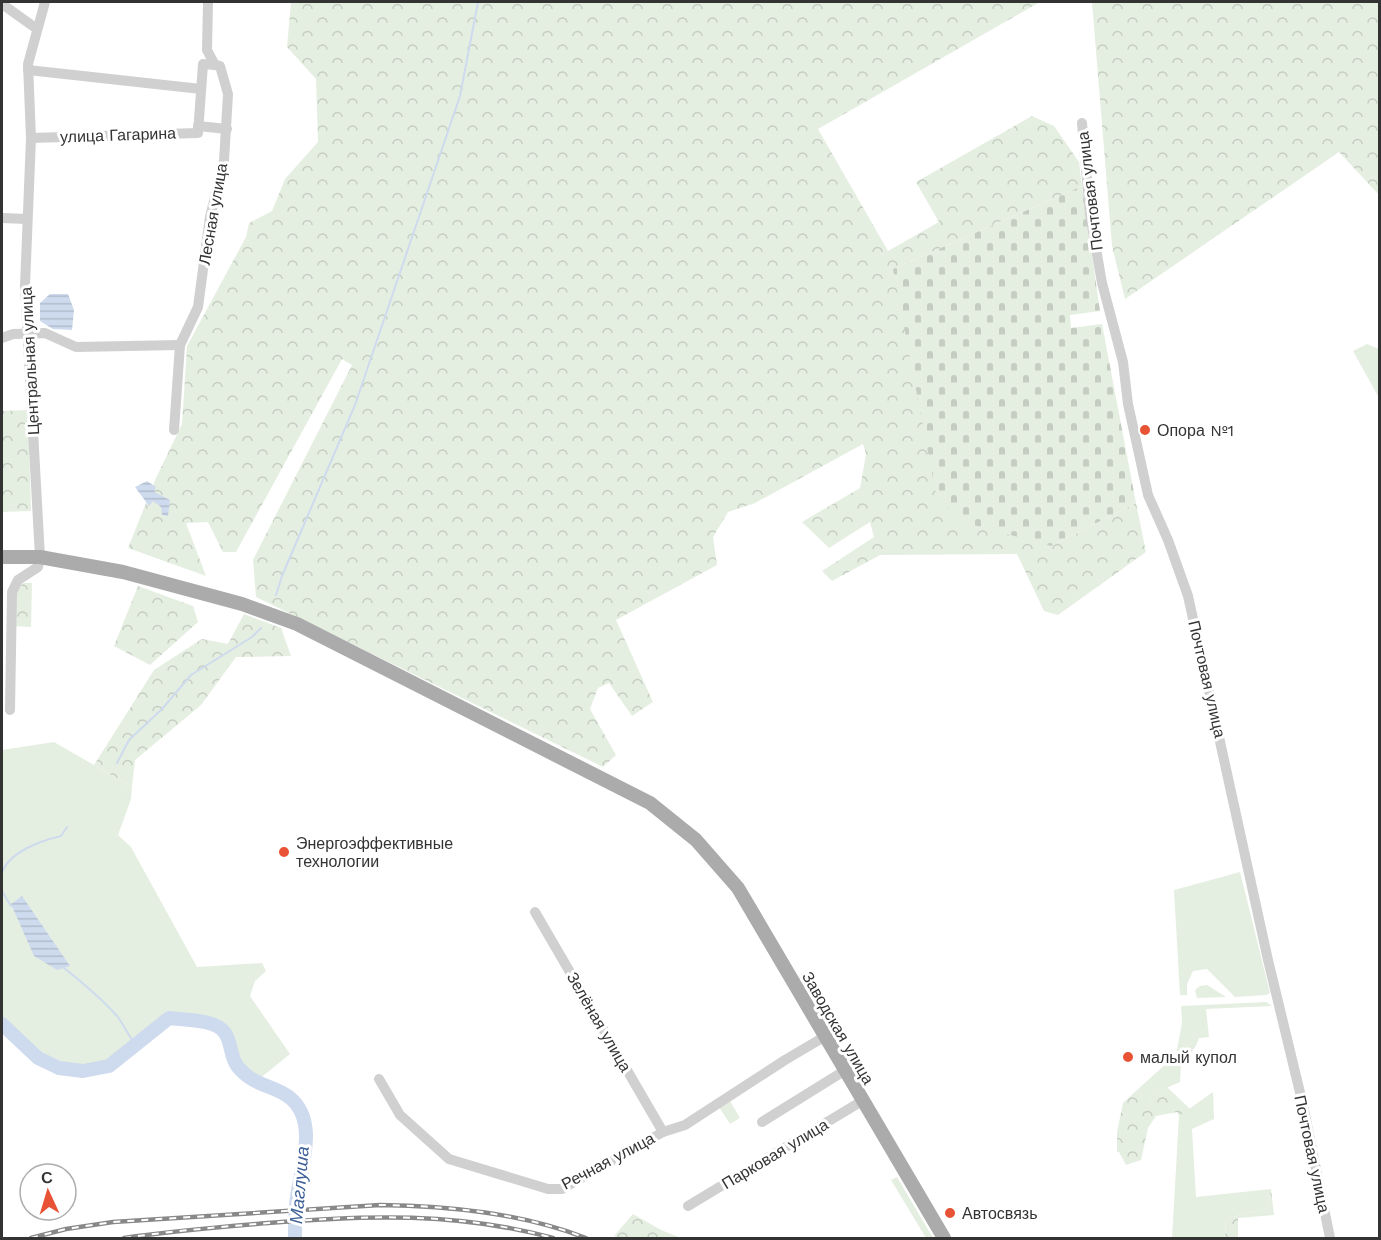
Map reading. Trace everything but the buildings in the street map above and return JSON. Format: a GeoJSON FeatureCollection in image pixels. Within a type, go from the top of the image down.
{"type":"FeatureCollection","features":[{"type":"Feature","properties":{"kind":"main road","name":"Заводская улица"},"geometry":{"type":"LineString","coordinates":[[2,557],[40,557],[123,572],[242,604],[297,624],[650,803],[696,840],[738,888],[944,1239]]}},
{"type":"Feature","properties":{"kind":"street","name":"Центральная улица"},"geometry":{"type":"LineString","coordinates":[[40,557],[25,286],[31,138],[28,70],[45,2]]}},
{"type":"Feature","properties":{"kind":"street","name":"Лесная улица"},"geometry":{"type":"LineString","coordinates":[[174,430],[180,345],[198,308],[210,217],[224,161],[227,129],[228,94],[220,66],[214,65],[207,50],[208,2]]}},
{"type":"Feature","properties":{"kind":"street"},"geometry":{"type":"LineString","coordinates":[[2,4],[37,29]]}},
{"type":"Feature","properties":{"kind":"street","name":"улица Гагарина"},"geometry":{"type":"LineString","coordinates":[[31,138],[198,133],[203,64],[214,65]]}},
{"type":"Feature","properties":{"kind":"street"},"geometry":{"type":"LineString","coordinates":[[28,70],[201,89]]}},
{"type":"Feature","properties":{"kind":"street","name":"Почтовая улица"},"geometry":{"type":"LineString","coordinates":[[1082,123],[1090,214],[1102,283],[1123,362],[1128,404],[1148,495],[1168,540],[1188,596],[1268,960],[1303,1105],[1330,1239]]}},
{"type":"Feature","properties":{"kind":"street"},"geometry":{"type":"LineString","coordinates":[[198,126],[227,129]]}},
{"type":"Feature","properties":{"kind":"street"},"geometry":{"type":"LineString","coordinates":[[2,218],[27,219]]}},
{"type":"Feature","properties":{"kind":"street"},"geometry":{"type":"LineString","coordinates":[[2,338],[13,334],[45,333],[76,347],[180,345]]}},
{"type":"Feature","properties":{"kind":"street"},"geometry":{"type":"LineString","coordinates":[[10,710],[6,642],[12,592],[18,580],[38,567],[40,557]]}},
{"type":"Feature","properties":{"kind":"street","name":"Зелёная улица"},"geometry":{"type":"LineString","coordinates":[[535,912],[663,1132]]}},
{"type":"Feature","properties":{"kind":"street"},"geometry":{"type":"LineString","coordinates":[[663,1132],[685,1125],[824,1037]]}},
{"type":"Feature","properties":{"kind":"street"},"geometry":{"type":"LineString","coordinates":[[762,1122],[844,1071]]}},
{"type":"Feature","properties":{"kind":"street","name":"Речная улица"},"geometry":{"type":"LineString","coordinates":[[379,1079],[400,1115],[449,1160],[548,1189],[562,1189],[663,1132]]}},
{"type":"Feature","properties":{"kind":"street","name":"Парковая улица"},"geometry":{"type":"LineString","coordinates":[[688,1206],[862,1101]]}},
{"type":"Feature","properties":{"kind":"green space"},"geometry":{"type":"Polygon","coordinates":[[[291,2],[1040,2],[818,129],[888,251],[939,222],[916,182],[1032,116],[1054,126],[1079,162],[1082,186],[893,269],[1051,546],[1136,503],[1146,552],[1058,615],[1044,611],[1017,554],[880,555],[832,581],[822,571],[874,537],[870,522],[829,548],[802,522],[860,488],[866,454],[863,444],[755,503],[728,512],[713,537],[717,565],[616,620],[653,702],[632,716],[609,683],[598,688],[590,709],[616,755],[603,767],[256,597],[253,560],[352,365],[342,359],[236,552],[223,552],[208,522],[186,523],[206,576],[128,548],[156,478],[182,424],[187,346],[246,237],[249,223],[272,211],[285,179],[318,142],[316,79],[287,47],[291,2]]]}},
{"type":"Feature","properties":{"kind":"green space"},"geometry":{"type":"Polygon","coordinates":[[[1092,2],[1379,2],[1379,195],[1339,152],[1125,299],[1112,246],[1092,2]]]}},
{"type":"Feature","properties":{"kind":"green space"},"geometry":{"type":"Polygon","coordinates":[[[1082,186],[1100,311],[1070,315],[1071,328],[1102,324],[1136,503],[1051,546],[959,521],[936,494],[893,269],[1082,186]]]}},
{"type":"Feature","properties":{"kind":"green space"},"geometry":{"type":"Polygon","coordinates":[[[1367,344],[1379,349],[1379,398],[1353,351],[1367,344]]]}},
{"type":"Feature","properties":{"kind":"green space"},"geometry":{"type":"Polygon","coordinates":[[[28,410],[31,511],[2,512],[2,411],[28,410]]]}},
{"type":"Feature","properties":{"kind":"green space"},"geometry":{"type":"Polygon","coordinates":[[[23,583],[32,583],[31,627],[14,626],[15,593],[23,583]]]}},
{"type":"Feature","properties":{"kind":"green space"},"geometry":{"type":"Polygon","coordinates":[[[138,586],[193,606],[198,622],[150,665],[114,646],[138,586]]]}},
{"type":"Feature","properties":{"kind":"green space"},"geometry":{"type":"Polygon","coordinates":[[[244,614],[281,628],[291,656],[236,657],[201,705],[135,760],[132,787],[94,765],[154,670],[202,639],[228,644],[244,614]]]}},
{"type":"Feature","properties":{"kind":"green space"},"geometry":{"type":"Polygon","coordinates":[[[54,742],[132,787],[131,799],[118,835],[131,847],[197,967],[262,963],[266,971],[255,981],[250,996],[290,1054],[258,1080],[241,1064],[233,1034],[211,1019],[170,1014],[134,1037],[108,1061],[82,1066],[60,1063],[41,1055],[10,1023],[2,1018],[2,750],[54,742]]]}},
{"type":"Feature","properties":{"kind":"green space"},"geometry":{"type":"Polygon","coordinates":[[[1240,872],[1270,993],[1235,997],[1207,969],[1193,971],[1187,984],[1187,995],[1180,995],[1174,890],[1240,872]]]}},
{"type":"Feature","properties":{"kind":"green space"},"geometry":{"type":"Polygon","coordinates":[[[1207,985],[1226,997],[1197,998],[1195,990],[1207,985]]]}},
{"type":"Feature","properties":{"kind":"green space"},"geometry":{"type":"Polygon","coordinates":[[[1266,1002],[1272,1006],[1206,1009],[1209,1037],[1199,1038],[1196,1046],[1181,1065],[1180,1082],[1153,1094],[1141,1117],[1133,1119],[1141,1097],[1138,1089],[1176,1055],[1182,1023],[1181,1006],[1266,1002]]]}},
{"type":"Feature","properties":{"kind":"green space"},"geometry":{"type":"Polygon","coordinates":[[[1167,1087],[1190,1109],[1179,1116],[1177,1112],[1156,1116],[1148,1128],[1141,1160],[1126,1165],[1117,1152],[1117,1132],[1123,1103],[1138,1089],[1142,1097],[1134,1118],[1140,1117],[1153,1094],[1167,1087]]]}},
{"type":"Feature","properties":{"kind":"green space"},"geometry":{"type":"Polygon","coordinates":[[[1213,1092],[1214,1119],[1192,1129],[1196,1197],[1271,1189],[1267,1208],[1226,1219],[1225,1238],[1172,1238],[1179,1116],[1213,1092]]]}},
{"type":"Feature","properties":{"kind":"green space"},"geometry":{"type":"Polygon","coordinates":[[[730,1101],[740,1118],[730,1124],[719,1107],[730,1101]]]}},
{"type":"Feature","properties":{"kind":"green space"},"geometry":{"type":"Polygon","coordinates":[[[897,1177],[933,1238],[926,1238],[891,1180],[897,1177]]]}},
{"type":"Feature","properties":{"kind":"green space"},"geometry":{"type":"Polygon","coordinates":[[[1271,1189],[1274,1215],[1238,1218],[1238,1238],[1225,1238],[1226,1219],[1267,1208],[1271,1189]]]}},
{"type":"Feature","properties":{"kind":"green space"},"geometry":{"type":"Polygon","coordinates":[[[633,1214],[661,1230],[681,1238],[614,1236],[633,1214]]]}},
{"type":"Feature","properties":{"kind":"water"},"geometry":{"type":"Polygon","coordinates":[[[50,294],[68,294],[74,310],[72,330],[53,329],[40,321],[40,303],[50,294]]]}},
{"type":"Feature","properties":{"kind":"water"},"geometry":{"type":"Polygon","coordinates":[[[147,481],[156,487],[154,492],[170,500],[168,516],[162,515],[161,507],[153,501],[149,506],[135,487],[147,481]]]}},
{"type":"Feature","properties":{"kind":"water"},"geometry":{"type":"Polygon","coordinates":[[[22,896],[70,966],[57,970],[34,956],[11,904],[22,896]]]}},
{"type":"Feature","properties":{"kind":"waterway"},"geometry":{"type":"LineString","coordinates":[[276,595],[355,405],[460,96],[478,2]]}},
{"type":"Feature","properties":{"kind":"waterway"},"geometry":{"type":"LineString","coordinates":[[117,763],[129,740],[162,709],[191,675],[252,637],[261,628]]}},
{"type":"Feature","properties":{"kind":"waterway"},"geometry":{"type":"LineString","coordinates":[[2,873],[18,853],[35,844],[61,836],[67,827]]}},
{"type":"Feature","properties":{"kind":"waterway"},"geometry":{"type":"LineString","coordinates":[[2,891],[11,906]]}},
{"type":"Feature","properties":{"kind":"waterway"},"geometry":{"type":"LineString","coordinates":[[64,968],[111,1009],[135,1044]]}},
{"type":"Feature","properties":{"kind":"waterway","name":"Маглуша"},"geometry":{"type":"LineString","coordinates":[[2,1024],[38,1058],[59,1068],[83,1071],[109,1066],[169,1018],[199,1021],[221,1028],[227,1037],[238,1067],[257,1082],[289,1097],[298,1107],[303,1118],[306,1144],[296,1202],[295,1238]]}},
{"type":"Feature","properties":{"kind":"railway"},"geometry":{"type":"LineString","coordinates":[[31,1238],[66,1229],[113,1222],[380,1205],[485,1212],[536,1222],[586,1238]]}},
{"type":"Feature","properties":{"kind":"railway"},"geometry":{"type":"LineString","coordinates":[[124,1238],[268,1223],[376,1217],[482,1224],[553,1238]]}},
{"type":"Feature","properties":{"kind":"place","name":"Опора №1"},"geometry":{"type":"Point","coordinates":[1145,430]}},
{"type":"Feature","properties":{"kind":"place","name":"Энергоэффективные технологии"},"geometry":{"type":"Point","coordinates":[284,852]}},
{"type":"Feature","properties":{"kind":"place","name":"малый купол"},"geometry":{"type":"Point","coordinates":[1128,1057]}},
{"type":"Feature","properties":{"kind":"place","name":"Автосвязь"},"geometry":{"type":"Point","coordinates":[950,1213]}}]}
